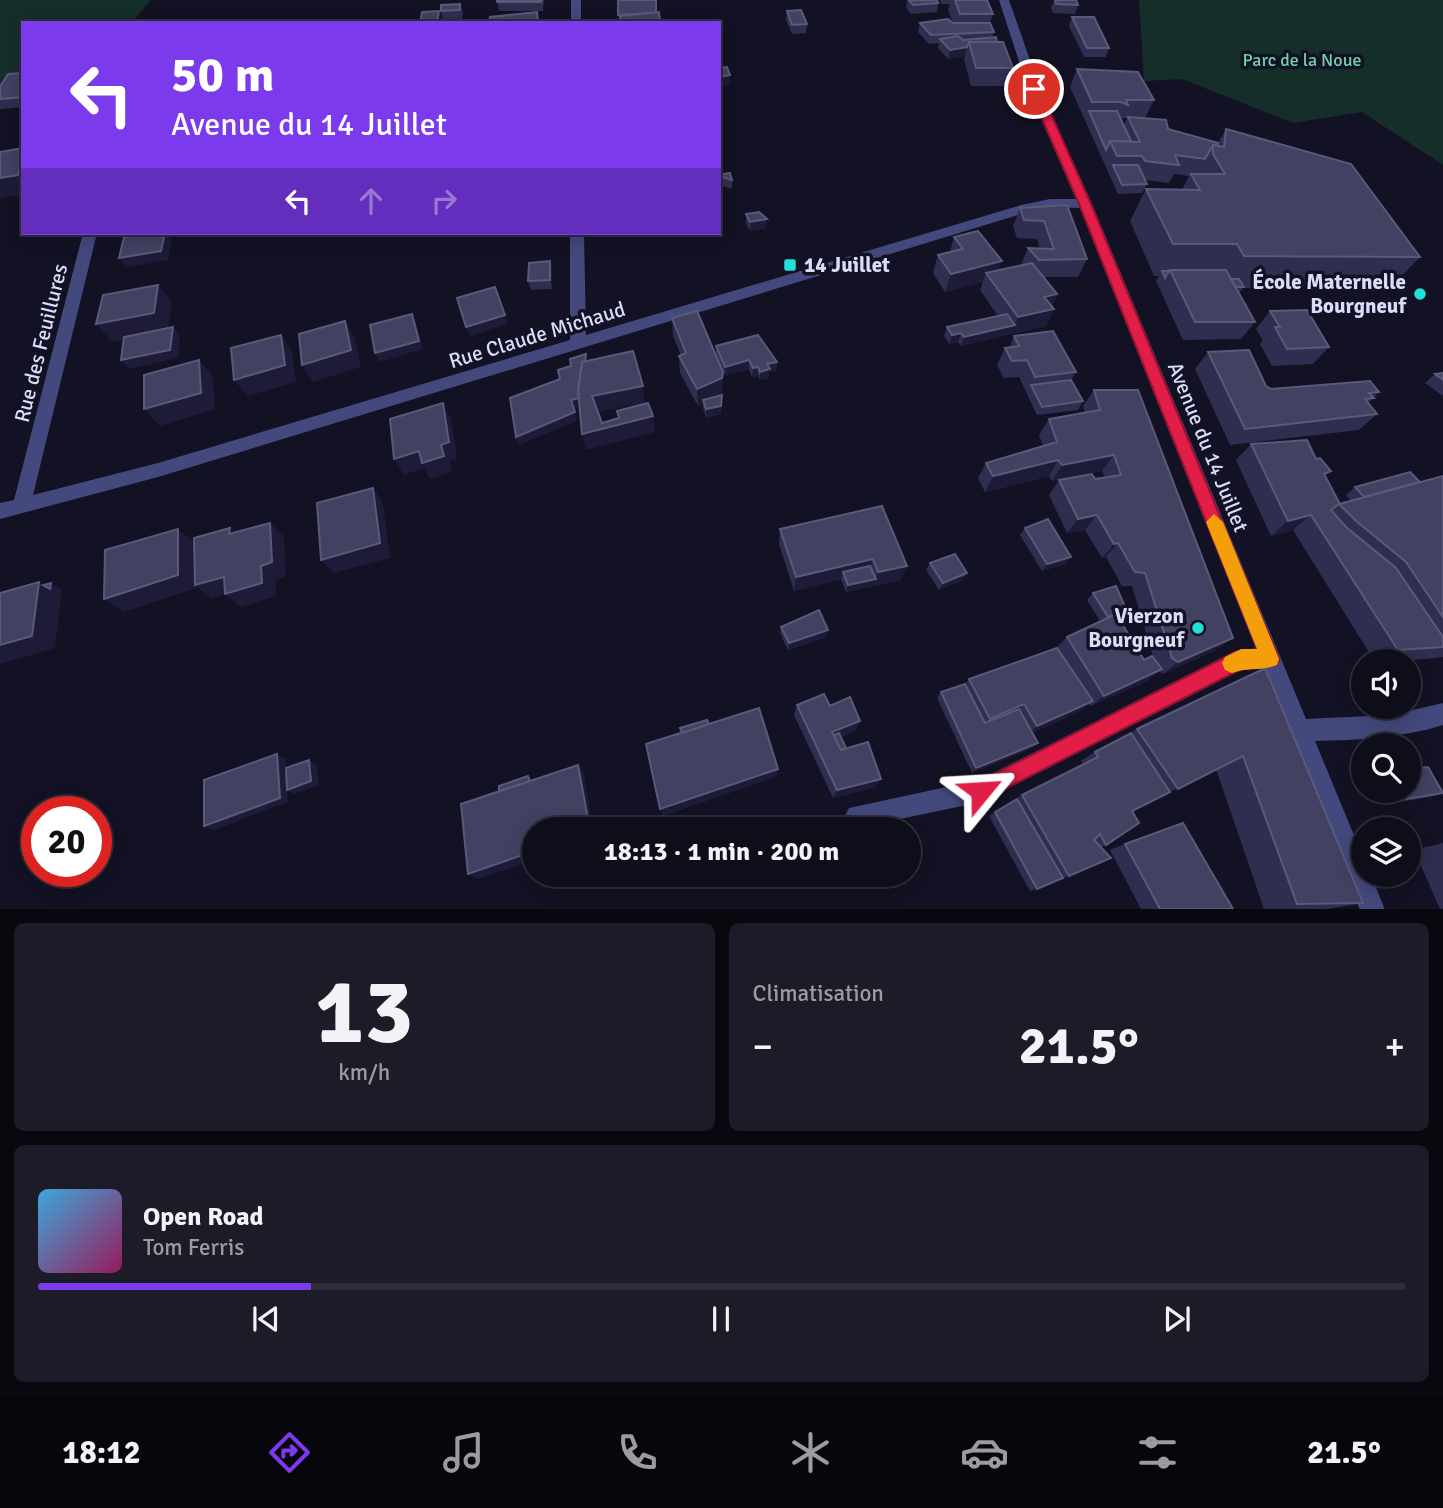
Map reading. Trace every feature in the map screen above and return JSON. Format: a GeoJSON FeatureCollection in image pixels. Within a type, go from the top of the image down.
{"type":"FeatureCollection","features":[{"type":"Feature","properties":{"kind":"street"},"geometry":{"type":"LineString","coordinates":[[576,0],[576,21]]}},
{"type":"Feature","properties":{"kind":"street","name":"Avenue du 14 Juillet"},"geometry":{"type":"LineString","coordinates":[[1003,0],[1034,89],[1085,204],[1373,909]]}},
{"type":"Feature","properties":{"kind":"street","name":"Rue Claude Michaud"},"geometry":{"type":"LineString","coordinates":[[0,511],[158,470],[1026,208],[1050,204],[1085,204]]}},
{"type":"Feature","properties":{"kind":"street","name":"Rue des Feuillures"},"geometry":{"type":"LineString","coordinates":[[22,504],[89,235]]}},
{"type":"Feature","properties":{"kind":"street"},"geometry":{"type":"LineString","coordinates":[[577,235],[578,345]]}},
{"type":"Feature","properties":{"kind":"street"},"geometry":{"type":"LineString","coordinates":[[857,817],[981,791],[1241,659],[1270,659]]}},
{"type":"Feature","properties":{"kind":"street"},"geometry":{"type":"LineString","coordinates":[[1301,730],[1356,729],[1424,721],[1443,714]]}},
{"type":"Feature","properties":{"kind":"green space"},"geometry":{"type":"Polygon","coordinates":[[[0,0],[151,0],[133,21],[21,21],[21,102],[0,105],[0,0]]]}},
{"type":"Feature","properties":{"kind":"green space","name":"Parc de la Noue"},"geometry":{"type":"Polygon","coordinates":[[[1139,0],[1443,0],[1443,165],[1362,112],[1293,123],[1182,79],[1144,81],[1139,0]]]}},
{"type":"Feature","properties":{"kind":"building"},"geometry":{"type":"Polygon","coordinates":[[[497,0],[542,0],[497,2],[497,0]]]}},
{"type":"Feature","properties":{"kind":"building"},"geometry":{"type":"Polygon","coordinates":[[[618,0],[656,0],[656,13],[618,15],[618,0]]]}},
{"type":"Feature","properties":{"kind":"building"},"geometry":{"type":"Polygon","coordinates":[[[909,0],[937,0],[938,3],[913,5],[909,0]]]}},
{"type":"Feature","properties":{"kind":"building"},"geometry":{"type":"Polygon","coordinates":[[[955,0],[987,0],[993,14],[960,14],[955,0]]]}},
{"type":"Feature","properties":{"kind":"building"},"geometry":{"type":"Polygon","coordinates":[[[1055,0],[1076,0],[1078,5],[1056,4],[1055,0]]]}},
{"type":"Feature","properties":{"kind":"building"},"geometry":{"type":"Polygon","coordinates":[[[460,4],[460,10],[441,11],[441,5],[460,4]]]}},
{"type":"Feature","properties":{"kind":"building"},"geometry":{"type":"Polygon","coordinates":[[[801,10],[807,24],[792,25],[787,11],[801,10]]]}},
{"type":"Feature","properties":{"kind":"building"},"geometry":{"type":"Polygon","coordinates":[[[439,11],[437,21],[420,21],[422,12],[439,11]]]}},
{"type":"Feature","properties":{"kind":"building"},"geometry":{"type":"Polygon","coordinates":[[[537,12],[538,21],[489,21],[490,17],[537,12]]]}},
{"type":"Feature","properties":{"kind":"building"},"geometry":{"type":"Polygon","coordinates":[[[659,12],[660,21],[620,21],[620,16],[659,12]]]}},
{"type":"Feature","properties":{"kind":"building"},"geometry":{"type":"Polygon","coordinates":[[[1072,17],[1094,17],[1109,48],[1087,48],[1072,17]]]}},
{"type":"Feature","properties":{"kind":"building"},"geometry":{"type":"Polygon","coordinates":[[[948,19],[953,23],[990,23],[994,32],[931,35],[920,23],[948,19]]]}},
{"type":"Feature","properties":{"kind":"building"},"geometry":{"type":"Polygon","coordinates":[[[958,36],[963,40],[996,37],[997,42],[969,42],[967,47],[950,50],[940,39],[958,36]]]}},
{"type":"Feature","properties":{"kind":"building"},"geometry":{"type":"Polygon","coordinates":[[[969,42],[1003,42],[1013,68],[976,68],[969,42]]]}},
{"type":"Feature","properties":{"kind":"building"},"geometry":{"type":"Polygon","coordinates":[[[727,67],[730,75],[721,77],[721,68],[727,67]]]}},
{"type":"Feature","properties":{"kind":"building"},"geometry":{"type":"Polygon","coordinates":[[[1077,69],[1138,72],[1154,100],[1126,100],[1128,105],[1121,102],[1092,102],[1077,69]]]}},
{"type":"Feature","properties":{"kind":"building"},"geometry":{"type":"Polygon","coordinates":[[[21,73],[21,97],[0,99],[0,87],[8,74],[21,73]]]}},
{"type":"Feature","properties":{"kind":"building"},"geometry":{"type":"Polygon","coordinates":[[[1089,111],[1117,111],[1131,141],[1110,141],[1106,150],[1089,111]]]}},
{"type":"Feature","properties":{"kind":"building"},"geometry":{"type":"Polygon","coordinates":[[[1128,117],[1166,120],[1168,129],[1218,143],[1217,146],[1213,145],[1205,159],[1175,155],[1179,165],[1145,161],[1142,156],[1117,156],[1110,141],[1140,142],[1128,117]]]}},
{"type":"Feature","properties":{"kind":"building"},"geometry":{"type":"Polygon","coordinates":[[[1226,129],[1351,164],[1420,257],[1244,256],[1237,244],[1173,244],[1146,189],[1200,190],[1191,174],[1225,174],[1213,154],[1213,145],[1224,147],[1226,129]]]}},
{"type":"Feature","properties":{"kind":"building"},"geometry":{"type":"Polygon","coordinates":[[[21,148],[18,175],[0,178],[0,152],[21,148]]]}},
{"type":"Feature","properties":{"kind":"building"},"geometry":{"type":"Polygon","coordinates":[[[1113,165],[1138,165],[1147,184],[1122,185],[1113,165]]]}},
{"type":"Feature","properties":{"kind":"building"},"geometry":{"type":"Polygon","coordinates":[[[730,173],[732,180],[721,177],[730,173]]]}},
{"type":"Feature","properties":{"kind":"building"},"geometry":{"type":"Polygon","coordinates":[[[1067,205],[1087,259],[1039,260],[1028,248],[1054,249],[1044,221],[1024,220],[1020,208],[1067,205]]]}},
{"type":"Feature","properties":{"kind":"building"},"geometry":{"type":"Polygon","coordinates":[[[759,212],[767,219],[750,222],[746,214],[759,212]]]}},
{"type":"Feature","properties":{"kind":"building"},"geometry":{"type":"Polygon","coordinates":[[[978,231],[1002,261],[951,274],[938,255],[963,249],[954,237],[978,231]]]}},
{"type":"Feature","properties":{"kind":"building"},"geometry":{"type":"Polygon","coordinates":[[[165,235],[161,251],[119,258],[124,237],[165,235]]]}},
{"type":"Feature","properties":{"kind":"building"},"geometry":{"type":"Polygon","coordinates":[[[550,261],[550,280],[528,281],[529,263],[550,261]]]}},
{"type":"Feature","properties":{"kind":"building"},"geometry":{"type":"Polygon","coordinates":[[[1032,263],[1057,294],[1044,297],[1054,309],[1018,317],[986,273],[1032,263]]]}},
{"type":"Feature","properties":{"kind":"building"},"geometry":{"type":"Polygon","coordinates":[[[1170,270],[1226,270],[1255,322],[1195,322],[1170,270]]]}},
{"type":"Feature","properties":{"kind":"building"},"geometry":{"type":"Polygon","coordinates":[[[1231,279],[1239,279],[1244,287],[1236,287],[1231,279]]]}},
{"type":"Feature","properties":{"kind":"building"},"geometry":{"type":"Polygon","coordinates":[[[158,285],[154,313],[96,324],[103,295],[158,285]]]}},
{"type":"Feature","properties":{"kind":"building"},"geometry":{"type":"Polygon","coordinates":[[[495,287],[505,315],[466,327],[457,298],[495,287]]]}},
{"type":"Feature","properties":{"kind":"building"},"geometry":{"type":"Polygon","coordinates":[[[1307,310],[1329,347],[1287,349],[1275,327],[1280,327],[1270,311],[1307,310]]]}},
{"type":"Feature","properties":{"kind":"building"},"geometry":{"type":"Polygon","coordinates":[[[697,311],[723,372],[722,378],[697,389],[679,356],[686,353],[672,318],[697,311]]]}},
{"type":"Feature","properties":{"kind":"building"},"geometry":{"type":"Polygon","coordinates":[[[412,314],[419,341],[375,353],[370,325],[412,314]]]}},
{"type":"Feature","properties":{"kind":"building"},"geometry":{"type":"Polygon","coordinates":[[[1007,314],[1015,325],[964,337],[961,333],[952,335],[947,327],[1007,314]]]}},
{"type":"Feature","properties":{"kind":"building"},"geometry":{"type":"Polygon","coordinates":[[[345,321],[351,350],[302,365],[299,334],[345,321]]]}},
{"type":"Feature","properties":{"kind":"building"},"geometry":{"type":"Polygon","coordinates":[[[173,327],[170,350],[121,360],[124,337],[173,327]]]}},
{"type":"Feature","properties":{"kind":"building"},"geometry":{"type":"Polygon","coordinates":[[[1053,331],[1076,372],[1035,377],[1027,360],[1012,361],[1005,348],[1019,346],[1014,336],[1053,331]]]}},
{"type":"Feature","properties":{"kind":"building"},"geometry":{"type":"Polygon","coordinates":[[[281,335],[285,365],[234,380],[231,348],[281,335]]]}},
{"type":"Feature","properties":{"kind":"building"},"geometry":{"type":"Polygon","coordinates":[[[758,335],[777,362],[767,364],[770,369],[760,372],[758,367],[753,368],[749,360],[725,367],[716,346],[758,335]]]}},
{"type":"Feature","properties":{"kind":"building"},"geometry":{"type":"Polygon","coordinates":[[[1249,350],[1266,386],[1271,389],[1370,381],[1379,392],[1369,393],[1374,398],[1365,399],[1377,414],[1245,429],[1208,352],[1249,350]]]}},
{"type":"Feature","properties":{"kind":"building"},"geometry":{"type":"Polygon","coordinates":[[[633,351],[643,386],[592,396],[602,423],[619,418],[617,411],[648,403],[653,416],[582,434],[578,390],[582,362],[633,351]]]}},
{"type":"Feature","properties":{"kind":"building"},"geometry":{"type":"Polygon","coordinates":[[[586,354],[585,361],[582,362],[579,398],[571,400],[575,412],[516,437],[510,398],[560,379],[558,370],[571,366],[570,359],[586,354]]]}},
{"type":"Feature","properties":{"kind":"building"},"geometry":{"type":"Polygon","coordinates":[[[199,360],[201,393],[144,409],[144,375],[199,360]]]}},
{"type":"Feature","properties":{"kind":"building"},"geometry":{"type":"Polygon","coordinates":[[[1071,380],[1083,401],[1042,407],[1031,385],[1071,380]]]}},
{"type":"Feature","properties":{"kind":"building"},"geometry":{"type":"Polygon","coordinates":[[[1094,390],[1138,390],[1233,638],[1178,662],[1172,658],[1145,573],[1135,572],[1097,515],[1078,519],[1059,480],[1092,474],[1095,479],[1121,475],[1114,455],[1062,465],[1058,460],[993,476],[986,463],[1057,442],[1049,419],[1100,410],[1094,390]]]}},
{"type":"Feature","properties":{"kind":"building"},"geometry":{"type":"Polygon","coordinates":[[[722,395],[721,406],[706,409],[703,400],[722,395]]]}},
{"type":"Feature","properties":{"kind":"building"},"geometry":{"type":"Polygon","coordinates":[[[443,403],[449,442],[441,445],[444,456],[422,463],[419,451],[394,459],[390,419],[443,403]]]}},
{"type":"Feature","properties":{"kind":"building"},"geometry":{"type":"Polygon","coordinates":[[[1307,440],[1316,459],[1320,458],[1331,471],[1324,474],[1340,504],[1331,510],[1346,527],[1396,568],[1443,637],[1443,647],[1397,649],[1311,515],[1288,521],[1251,444],[1307,440]]]}},
{"type":"Feature","properties":{"kind":"building"},"geometry":{"type":"Polygon","coordinates":[[[1410,472],[1420,482],[1364,497],[1355,487],[1410,472]]]}},
{"type":"Feature","properties":{"kind":"building"},"geometry":{"type":"Polygon","coordinates":[[[1443,476],[1443,617],[1406,562],[1339,504],[1443,476]]]}},
{"type":"Feature","properties":{"kind":"building"},"geometry":{"type":"Polygon","coordinates":[[[373,488],[380,543],[321,560],[317,503],[373,488]]]}},
{"type":"Feature","properties":{"kind":"building"},"geometry":{"type":"Polygon","coordinates":[[[882,506],[907,566],[878,572],[873,559],[796,577],[780,529],[882,506]]]}},
{"type":"Feature","properties":{"kind":"building"},"geometry":{"type":"Polygon","coordinates":[[[1048,519],[1071,557],[1047,564],[1025,528],[1048,519]]]}},
{"type":"Feature","properties":{"kind":"building"},"geometry":{"type":"Polygon","coordinates":[[[270,523],[272,562],[261,566],[262,583],[225,594],[224,577],[195,585],[194,538],[230,528],[229,534],[270,523]]]}},
{"type":"Feature","properties":{"kind":"building"},"geometry":{"type":"Polygon","coordinates":[[[178,529],[178,575],[104,599],[105,550],[178,529]]]}},
{"type":"Feature","properties":{"kind":"building"},"geometry":{"type":"Polygon","coordinates":[[[955,554],[967,573],[943,583],[930,563],[955,554]]]}},
{"type":"Feature","properties":{"kind":"building"},"geometry":{"type":"Polygon","coordinates":[[[870,566],[876,579],[848,585],[843,572],[870,566]]]}},
{"type":"Feature","properties":{"kind":"building"},"geometry":{"type":"Polygon","coordinates":[[[39,582],[32,636],[0,645],[0,593],[39,582]]]}},
{"type":"Feature","properties":{"kind":"building"},"geometry":{"type":"Polygon","coordinates":[[[1116,586],[1129,616],[1119,618],[1116,614],[1108,617],[1093,593],[1116,586]]]}},
{"type":"Feature","properties":{"kind":"building"},"geometry":{"type":"Polygon","coordinates":[[[819,610],[828,630],[789,643],[781,627],[819,610]]]}},
{"type":"Feature","properties":{"kind":"building"},"geometry":{"type":"Polygon","coordinates":[[[1116,614],[1144,660],[1152,656],[1162,669],[1104,696],[1067,637],[1116,614]]]}},
{"type":"Feature","properties":{"kind":"building"},"geometry":{"type":"Polygon","coordinates":[[[1057,648],[1093,701],[1037,726],[1024,704],[990,719],[969,679],[1057,648]]]}},
{"type":"Feature","properties":{"kind":"building"},"geometry":{"type":"Polygon","coordinates":[[[1265,668],[1351,874],[1351,887],[1356,887],[1363,903],[1297,904],[1243,756],[1178,789],[1137,729],[1265,668]]]}},
{"type":"Feature","properties":{"kind":"building"},"geometry":{"type":"Polygon","coordinates":[[[965,684],[985,723],[1019,709],[1038,743],[976,768],[941,692],[965,684]]]}},
{"type":"Feature","properties":{"kind":"building"},"geometry":{"type":"Polygon","coordinates":[[[824,694],[830,706],[850,697],[860,721],[832,732],[841,750],[868,742],[881,779],[837,790],[797,705],[824,694]]]}},
{"type":"Feature","properties":{"kind":"building"},"geometry":{"type":"Polygon","coordinates":[[[759,708],[778,769],[660,809],[646,744],[759,708]]]}},
{"type":"Feature","properties":{"kind":"building"},"geometry":{"type":"Polygon","coordinates":[[[707,720],[709,724],[682,733],[680,728],[707,720]]]}},
{"type":"Feature","properties":{"kind":"building"},"geometry":{"type":"Polygon","coordinates":[[[839,733],[846,748],[841,750],[834,735],[839,733]]]}},
{"type":"Feature","properties":{"kind":"building"},"geometry":{"type":"Polygon","coordinates":[[[1131,733],[1170,792],[1132,811],[1139,823],[1106,845],[1100,834],[1094,840],[1111,858],[1069,876],[1022,795],[1098,757],[1095,752],[1131,733]]]}},
{"type":"Feature","properties":{"kind":"building"},"geometry":{"type":"Polygon","coordinates":[[[277,754],[280,798],[204,826],[204,780],[277,754]]]}},
{"type":"Feature","properties":{"kind":"building"},"geometry":{"type":"Polygon","coordinates":[[[309,760],[311,781],[287,790],[286,768],[309,760]]]}},
{"type":"Feature","properties":{"kind":"building"},"geometry":{"type":"Polygon","coordinates":[[[578,765],[588,817],[522,817],[522,855],[468,874],[461,804],[578,765]]]}},
{"type":"Feature","properties":{"kind":"building"},"geometry":{"type":"Polygon","coordinates":[[[1428,767],[1443,793],[1421,797],[1421,768],[1428,767]]]}},
{"type":"Feature","properties":{"kind":"building"},"geometry":{"type":"Polygon","coordinates":[[[528,776],[530,781],[499,791],[499,786],[528,776]]]}},
{"type":"Feature","properties":{"kind":"building"},"geometry":{"type":"Polygon","coordinates":[[[1017,799],[1063,878],[1037,889],[995,812],[1017,799]]]}},
{"type":"Feature","properties":{"kind":"building"},"geometry":{"type":"Polygon","coordinates":[[[1183,823],[1233,909],[1160,909],[1125,844],[1183,823]]]}},
{"type":"Feature","properties":{"kind":"slow traffic"},"geometry":{"type":"LineString","coordinates":[[1214,522],[1270,659],[1241,659],[1232,663]]}},
{"type":"Feature","properties":{"kind":"place","name":"14 Juillet"},"geometry":{"type":"Point","coordinates":[790,265]}},
{"type":"Feature","properties":{"kind":"place","name":"École Maternelle Bourgneuf"},"geometry":{"type":"Point","coordinates":[1420,294]}},
{"type":"Feature","properties":{"kind":"place","name":"Vierzon Bourgneuf"},"geometry":{"type":"Point","coordinates":[1198,628]}},
{"type":"Feature","properties":{"kind":"route"},"geometry":{"type":"LineString","coordinates":[[981,791],[1241,659],[1270,659],[1085,204],[1034,89]]}}]}
